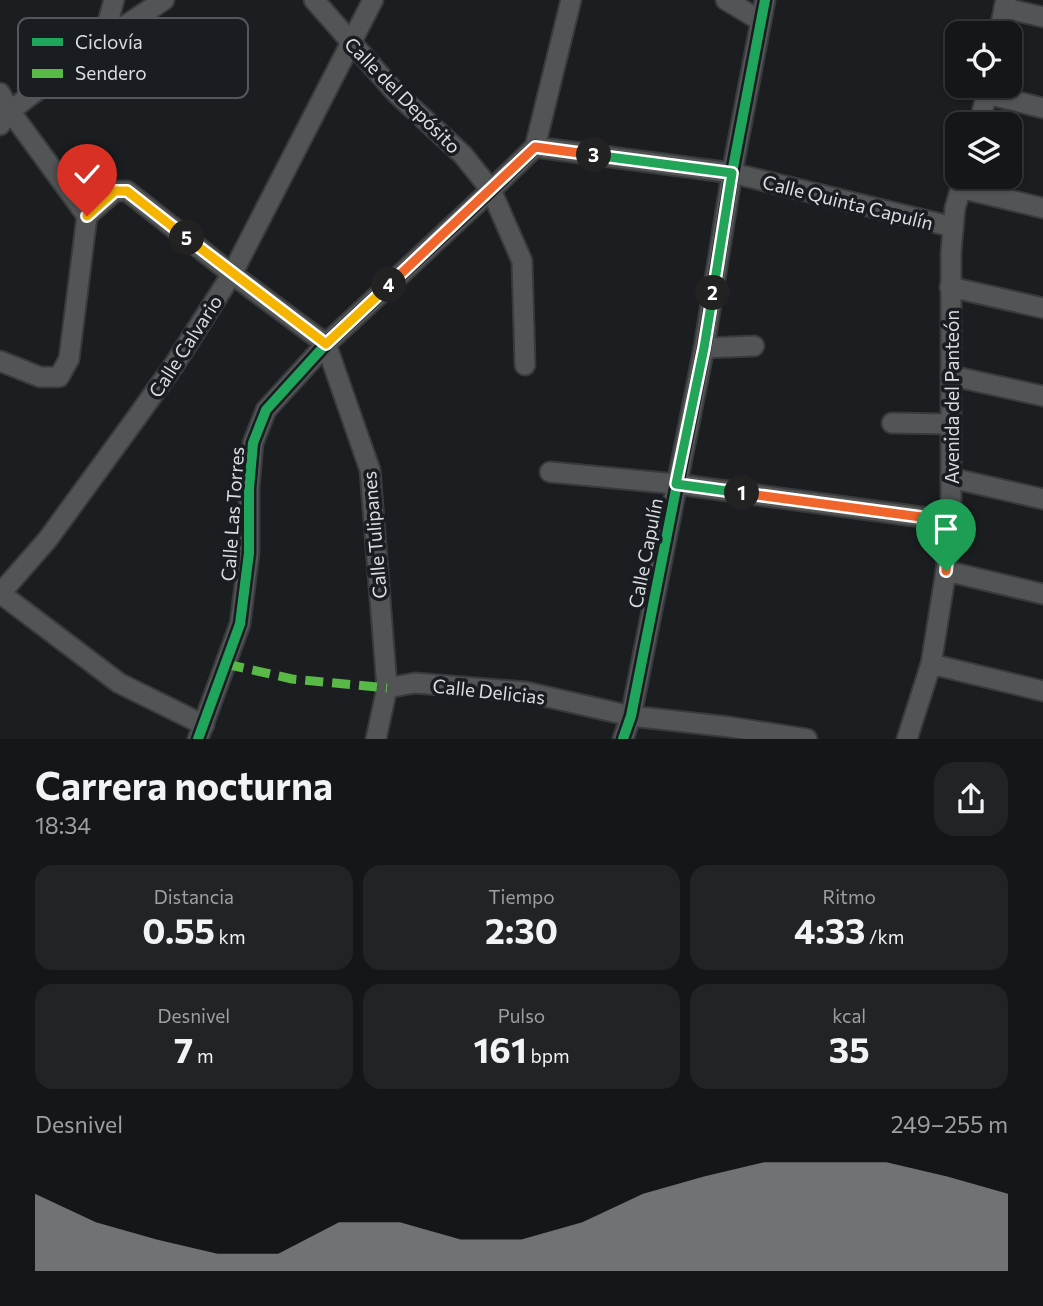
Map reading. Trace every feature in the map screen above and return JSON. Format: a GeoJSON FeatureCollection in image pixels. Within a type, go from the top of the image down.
{"type":"FeatureCollection","features":[{"type":"Feature","properties":{"kind":"street"},"geometry":{"type":"LineString","coordinates":[[109,18],[114,0]]}},
{"type":"Feature","properties":{"kind":"street"},"geometry":{"type":"LineString","coordinates":[[137,18],[164,0]]}},
{"type":"Feature","properties":{"kind":"street","name":"Calle del Depósito"},"geometry":{"type":"LineString","coordinates":[[314,0],[397,94],[463,155],[491,190],[522,261],[525,365]]}},
{"type":"Feature","properties":{"kind":"street","name":"Calle Calvario"},"geometry":{"type":"LineString","coordinates":[[0,593],[48,539],[137,417],[232,274],[373,0]]}},
{"type":"Feature","properties":{"kind":"street"},"geometry":{"type":"LineString","coordinates":[[535,147],[571,0]]}},
{"type":"Feature","properties":{"kind":"street"},"geometry":{"type":"LineString","coordinates":[[726,0],[761,21]]}},
{"type":"Feature","properties":{"kind":"street","name":"Calle Capulín"},"geometry":{"type":"LineString","coordinates":[[623,739],[631,716],[704,348],[732,173],[765,0]]}},
{"type":"Feature","properties":{"kind":"street"},"geometry":{"type":"LineString","coordinates":[[1005,4],[1043,17]]}},
{"type":"Feature","properties":{"kind":"street"},"geometry":{"type":"LineString","coordinates":[[0,93],[5,118],[87,216]]}},
{"type":"Feature","properties":{"kind":"street"},"geometry":{"type":"LineString","coordinates":[[5,118],[30,98]]}},
{"type":"Feature","properties":{"kind":"street"},"geometry":{"type":"LineString","coordinates":[[1012,98],[1043,108]]}},
{"type":"Feature","properties":{"kind":"street","name":"Calle Quinta Capulín"},"geometry":{"type":"LineString","coordinates":[[535,147],[732,173],[953,228]]}},
{"type":"Feature","properties":{"kind":"street","name":"Calle Las Torres"},"geometry":{"type":"LineString","coordinates":[[201,732],[240,624],[249,553],[249,488],[253,443],[266,410],[326,344],[535,147]]}},
{"type":"Feature","properties":{"kind":"street","name":"Avenida del Panteón"},"geometry":{"type":"LineString","coordinates":[[907,739],[931,664],[951,521],[950,288],[953,228],[961,189]]}},
{"type":"Feature","properties":{"kind":"street"},"geometry":{"type":"LineString","coordinates":[[984,189],[1043,208]]}},
{"type":"Feature","properties":{"kind":"street"},"geometry":{"type":"LineString","coordinates":[[1,363],[40,377],[59,377],[69,359],[87,216],[115,191],[127,191],[326,344]]}},
{"type":"Feature","properties":{"kind":"street"},"geometry":{"type":"LineString","coordinates":[[950,288],[1043,308]]}},
{"type":"Feature","properties":{"kind":"street","name":"Calle Tulipanes"},"geometry":{"type":"LineString","coordinates":[[326,344],[370,470],[387,688],[376,739]]}},
{"type":"Feature","properties":{"kind":"street"},"geometry":{"type":"LineString","coordinates":[[704,348],[754,346]]}},
{"type":"Feature","properties":{"kind":"street"},"geometry":{"type":"LineString","coordinates":[[952,376],[1043,396]]}},
{"type":"Feature","properties":{"kind":"street"},"geometry":{"type":"LineString","coordinates":[[892,423],[950,424]]}},
{"type":"Feature","properties":{"kind":"street"},"geometry":{"type":"LineString","coordinates":[[550,472],[676,484],[951,521]]}},
{"type":"Feature","properties":{"kind":"street"},"geometry":{"type":"LineString","coordinates":[[951,478],[1043,499]]}},
{"type":"Feature","properties":{"kind":"street"},"geometry":{"type":"LineString","coordinates":[[946,571],[1043,594]]}},
{"type":"Feature","properties":{"kind":"street"},"geometry":{"type":"LineString","coordinates":[[0,593],[119,683],[201,732]]}},
{"type":"Feature","properties":{"kind":"street"},"geometry":{"type":"LineString","coordinates":[[931,664],[1043,691]]}},
{"type":"Feature","properties":{"kind":"street","name":"Calle Delicias"},"geometry":{"type":"LineString","coordinates":[[387,688],[415,683],[526,692],[631,716],[807,739]]}},
{"type":"Feature","properties":{"kind":"marked path"},"geometry":{"type":"LineString","coordinates":[[226,664],[292,679],[387,688]]}},
{"type":"Feature","properties":{"kind":"cycle path"},"geometry":{"type":"LineString","coordinates":[[623,739],[631,716],[704,348],[732,173],[765,0]]}},
{"type":"Feature","properties":{"kind":"cycle path"},"geometry":{"type":"LineString","coordinates":[[198,739],[240,624],[249,553],[249,488],[253,443],[266,410],[326,344],[535,147]]}},
{"type":"Feature","properties":{"kind":"route"},"geometry":{"type":"LineString","coordinates":[[87,216],[115,191],[127,191],[326,344],[535,147],[732,173],[704,348],[676,484],[951,521],[946,571]]}}]}
